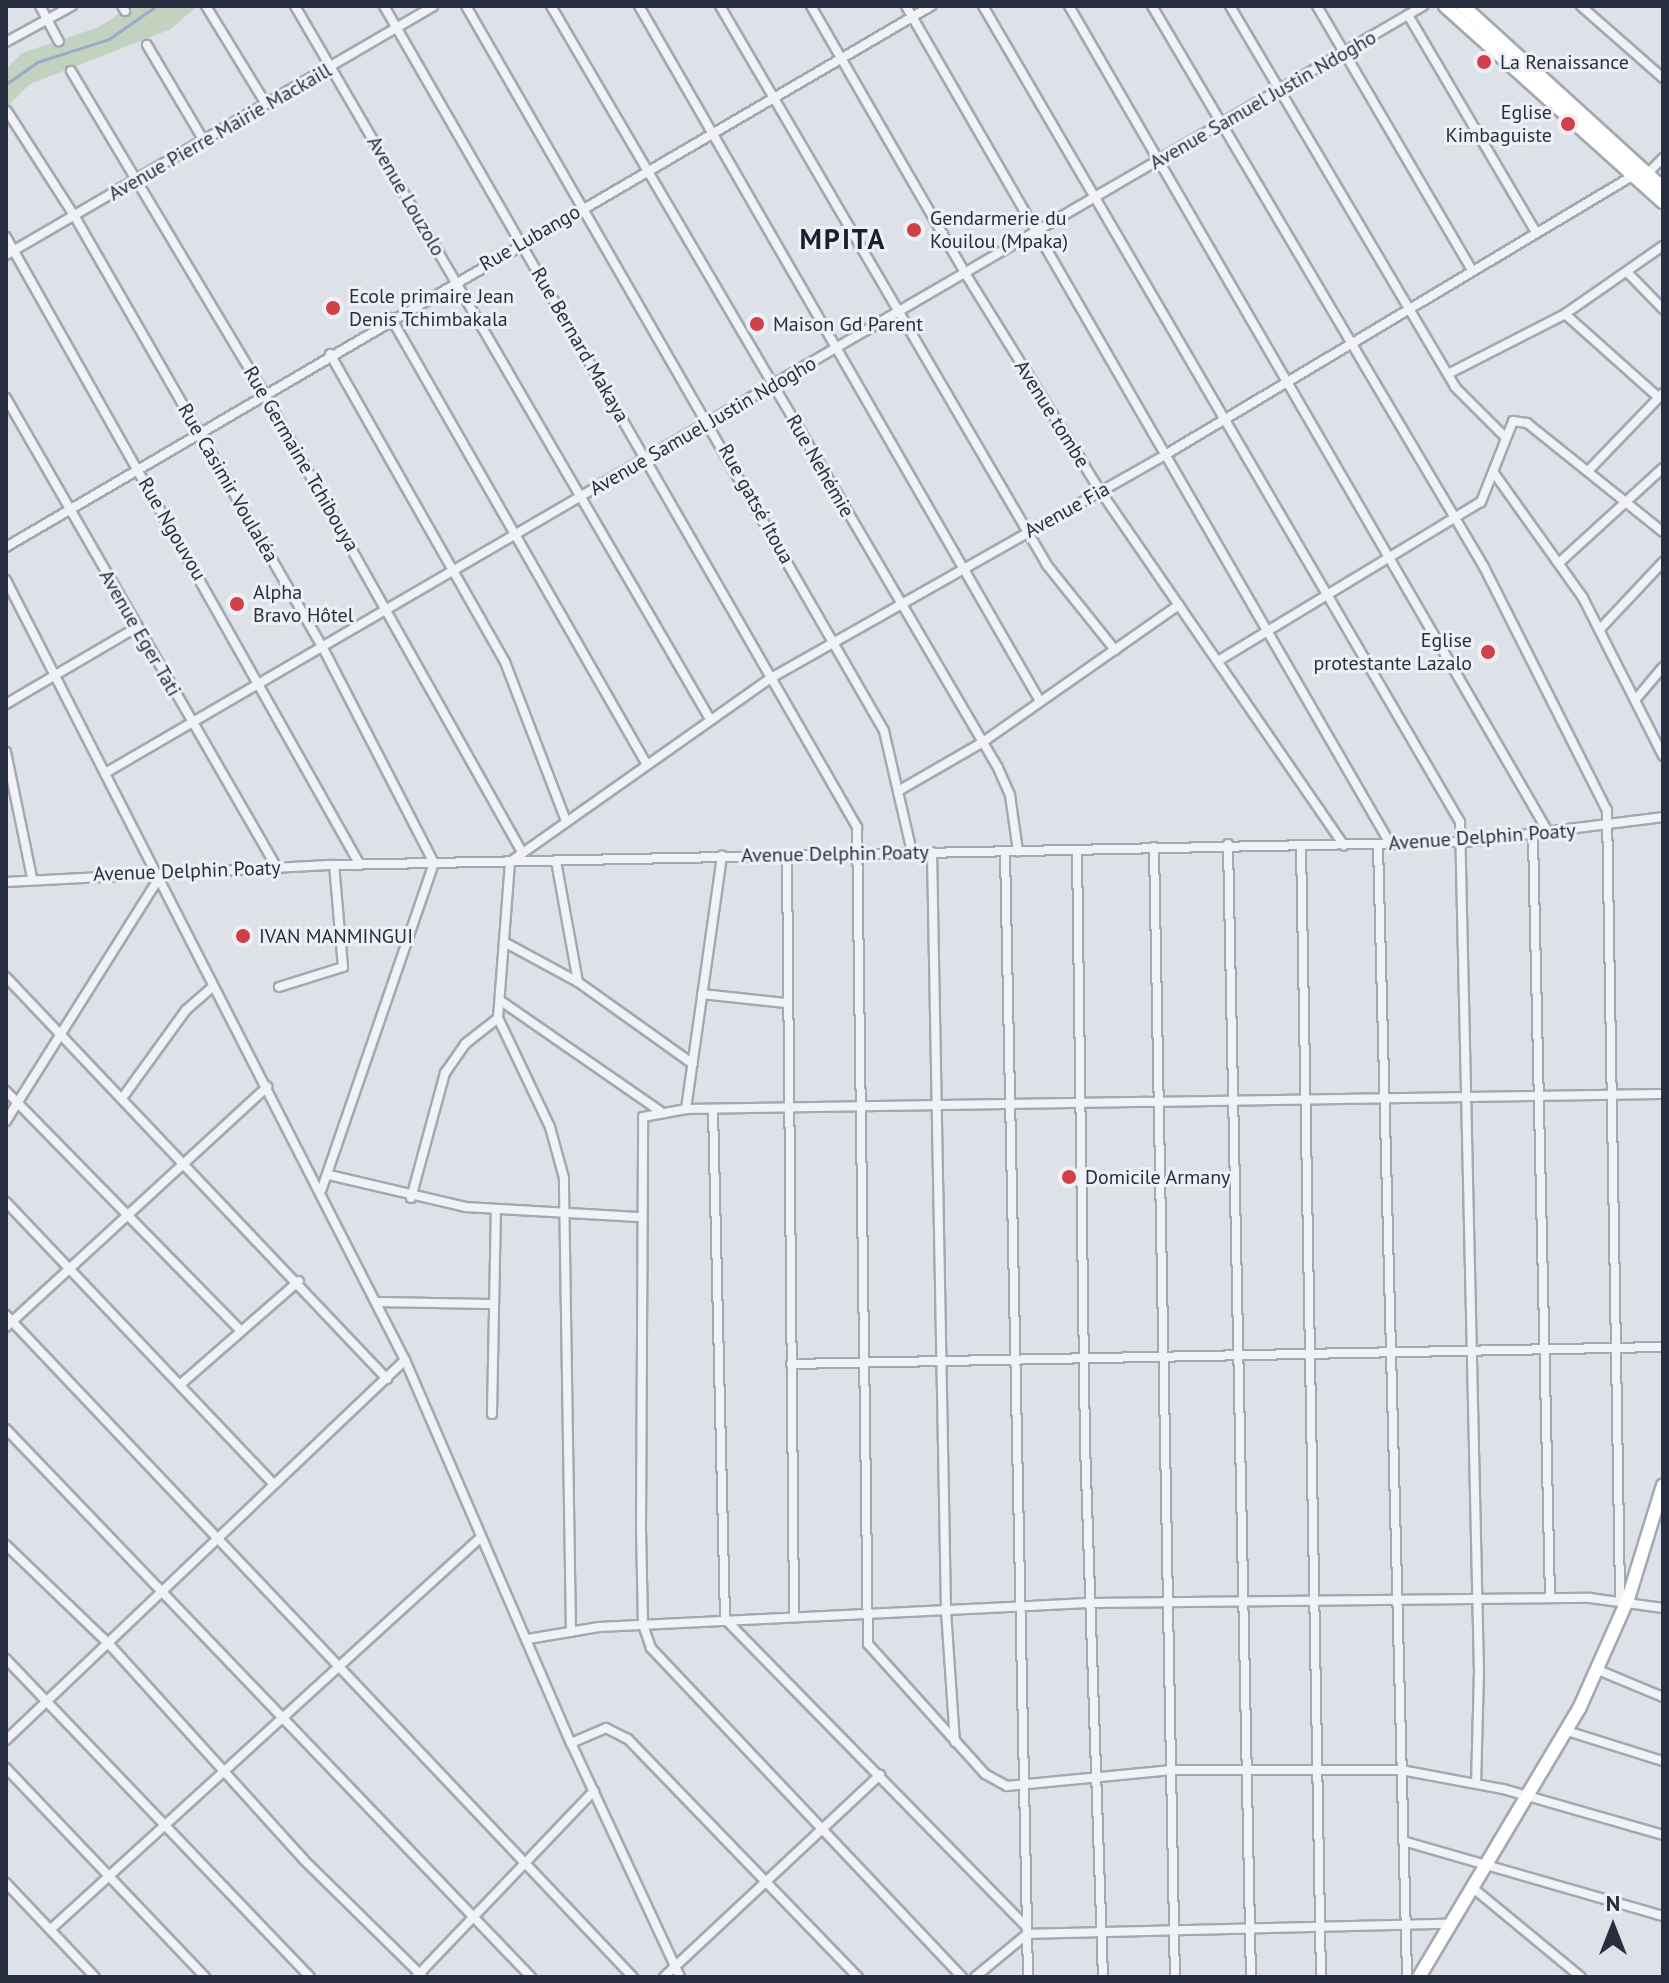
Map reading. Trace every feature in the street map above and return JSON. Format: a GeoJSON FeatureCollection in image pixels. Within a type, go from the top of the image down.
{"type":"FeatureCollection","features":[{"type":"Feature","properties":{"kind":"street"},"geometry":{"type":"LineString","coordinates":[[40,6],[59,41]]}},
{"type":"Feature","properties":{"kind":"street"},"geometry":{"type":"LineString","coordinates":[[6,42],[72,6]]}},
{"type":"Feature","properties":{"kind":"street"},"geometry":{"type":"LineString","coordinates":[[206,6],[266,104]]}},
{"type":"Feature","properties":{"kind":"street","name":"Avenue Louzolo"},"geometry":{"type":"LineString","coordinates":[[295,6],[710,719]]}},
{"type":"Feature","properties":{"kind":"street","name":"Rue Bernard Makaya"},"geometry":{"type":"LineString","coordinates":[[384,6],[857,827],[859,1108],[868,1365],[868,1644],[996,1783],[1021,1787]]}},
{"type":"Feature","properties":{"kind":"street","name":"Avenue Pierre Mairie Mackaill"},"geometry":{"type":"LineString","coordinates":[[10,252],[75,217],[433,6]]}},
{"type":"Feature","properties":{"kind":"street","name":"Rue gatsé Itoua"},"geometry":{"type":"LineString","coordinates":[[466,6],[711,424],[884,731],[912,852]]}},
{"type":"Feature","properties":{"kind":"street","name":"Rue Nehémie"},"geometry":{"type":"LineString","coordinates":[[551,6],[899,605],[983,742],[1010,795],[1018,851]]}},
{"type":"Feature","properties":{"kind":"street"},"geometry":{"type":"LineString","coordinates":[[639,6],[966,566],[1040,701]]}},
{"type":"Feature","properties":{"kind":"street"},"geometry":{"type":"LineString","coordinates":[[720,6],[1028,532],[1072,602],[1115,650]]}},
{"type":"Feature","properties":{"kind":"street","name":"Avenue tombe"},"geometry":{"type":"LineString","coordinates":[[811,6],[965,273],[1101,492],[1344,845]]}},
{"type":"Feature","properties":{"kind":"street"},"geometry":{"type":"LineString","coordinates":[[906,6],[1391,845]]}},
{"type":"Feature","properties":{"kind":"street","name":"Rue Lubango"},"geometry":{"type":"LineString","coordinates":[[6,547],[263,392],[774,95],[843,61],[931,6]]}},
{"type":"Feature","properties":{"kind":"street"},"geometry":{"type":"LineString","coordinates":[[983,6],[1453,807],[1465,842],[1476,1783]]}},
{"type":"Feature","properties":{"kind":"street"},"geometry":{"type":"LineString","coordinates":[[1069,6],[1550,835]]}},
{"type":"Feature","properties":{"kind":"street"},"geometry":{"type":"LineString","coordinates":[[1152,6],[1456,519],[1586,762],[1610,825],[1612,1094],[1624,1599]]}},
{"type":"Feature","properties":{"kind":"street"},"geometry":{"type":"LineString","coordinates":[[1230,6],[1466,403],[1504,436]]}},
{"type":"Feature","properties":{"kind":"street"},"geometry":{"type":"LineString","coordinates":[[1317,6],[1471,269]]}},
{"type":"Feature","properties":{"kind":"street","name":"Avenue Samuel Justin Ndogho"},"geometry":{"type":"LineString","coordinates":[[107,772],[190,720],[711,424],[773,384],[1423,6]]}},
{"type":"Feature","properties":{"kind":"street"},"geometry":{"type":"LineString","coordinates":[[1445,6],[1641,174],[1663,188]]}},
{"type":"Feature","properties":{"kind":"street"},"geometry":{"type":"LineString","coordinates":[[1463,6],[1641,174],[1663,202]]}},
{"type":"Feature","properties":{"kind":"street"},"geometry":{"type":"LineString","coordinates":[[1581,6],[1663,78]]}},
{"type":"Feature","properties":{"kind":"street"},"geometry":{"type":"LineString","coordinates":[[1408,15],[1535,231]]}},
{"type":"Feature","properties":{"kind":"street"},"geometry":{"type":"LineString","coordinates":[[147,45],[204,141]]}},
{"type":"Feature","properties":{"kind":"street","name":"Rue Germaine Tchibouya"},"geometry":{"type":"LineString","coordinates":[[71,71],[263,392],[522,852]]}},
{"type":"Feature","properties":{"kind":"street","name":"Rue Casimir Voulaléa"},"geometry":{"type":"LineString","coordinates":[[7,111],[75,217],[322,646],[434,863]]}},
{"type":"Feature","properties":{"kind":"street","name":"Avenue Fia"},"geometry":{"type":"LineString","coordinates":[[510,862],[646,763],[771,678],[1165,455],[1471,269],[1641,174],[1663,158]]}},
{"type":"Feature","properties":{"kind":"street","name":"Rue Ngouvou"},"geometry":{"type":"LineString","coordinates":[[6,237],[10,252],[261,682],[360,865]]}},
{"type":"Feature","properties":{"kind":"street"},"geometry":{"type":"LineString","coordinates":[[1448,374],[1565,314],[1663,246]]}},
{"type":"Feature","properties":{"kind":"street"},"geometry":{"type":"LineString","coordinates":[[1627,272],[1663,309]]}},
{"type":"Feature","properties":{"kind":"street"},"geometry":{"type":"LineString","coordinates":[[1565,314],[1661,395],[1589,470]]}},
{"type":"Feature","properties":{"kind":"street"},"geometry":{"type":"LineString","coordinates":[[391,318],[646,763]]}},
{"type":"Feature","properties":{"kind":"street"},"geometry":{"type":"LineString","coordinates":[[330,354],[455,570],[522,700],[566,821]]}},
{"type":"Feature","properties":{"kind":"street","name":"Avenue Eger Tati"},"geometry":{"type":"LineString","coordinates":[[6,398],[277,868]]}},
{"type":"Feature","properties":{"kind":"street"},"geometry":{"type":"LineString","coordinates":[[1218,661],[1456,519],[1487,496],[1504,436],[1513,421],[1523,421],[1589,470],[1663,532]]}},
{"type":"Feature","properties":{"kind":"street"},"geometry":{"type":"LineString","coordinates":[[1560,562],[1663,468]]}},
{"type":"Feature","properties":{"kind":"street"},"geometry":{"type":"LineString","coordinates":[[1494,473],[1560,562],[1601,628],[1663,756]]}},
{"type":"Feature","properties":{"kind":"street"},"geometry":{"type":"LineString","coordinates":[[1601,628],[1663,562]]}},
{"type":"Feature","properties":{"kind":"street"},"geometry":{"type":"LineString","coordinates":[[6,580],[107,772],[212,987],[322,1189],[405,1360],[571,1743],[680,1977]]}},
{"type":"Feature","properties":{"kind":"street"},"geometry":{"type":"LineString","coordinates":[[900,790],[983,742],[1179,605]]}},
{"type":"Feature","properties":{"kind":"street"},"geometry":{"type":"LineString","coordinates":[[6,704],[137,627]]}},
{"type":"Feature","properties":{"kind":"street"},"geometry":{"type":"LineString","coordinates":[[1636,699],[1663,667]]}},
{"type":"Feature","properties":{"kind":"street"},"geometry":{"type":"LineString","coordinates":[[6,752],[32,877]]}},
{"type":"Feature","properties":{"kind":"street","name":"Avenue Delphin Poaty"},"geometry":{"type":"LineString","coordinates":[[6,882],[32,877],[158,875],[334,865],[1077,850],[1228,844],[1391,845],[1533,837],[1663,817]]}},
{"type":"Feature","properties":{"kind":"street"},"geometry":{"type":"LineString","coordinates":[[1533,837],[1550,1598]]}},
{"type":"Feature","properties":{"kind":"street"},"geometry":{"type":"LineString","coordinates":[[1228,844],[1240,1604],[1251,1977]]}},
{"type":"Feature","properties":{"kind":"street"},"geometry":{"type":"LineString","coordinates":[[1301,845],[1321,1977]]}},
{"type":"Feature","properties":{"kind":"street"},"geometry":{"type":"LineString","coordinates":[[1378,845],[1394,1600],[1407,1977]]}},
{"type":"Feature","properties":{"kind":"street"},"geometry":{"type":"LineString","coordinates":[[1154,847],[1160,1353],[1175,1977]]}},
{"type":"Feature","properties":{"kind":"street"},"geometry":{"type":"LineString","coordinates":[[1077,850],[1086,1357],[1103,1977]]}},
{"type":"Feature","properties":{"kind":"street"},"geometry":{"type":"LineString","coordinates":[[1005,851],[1021,1787],[1028,1977]]}},
{"type":"Feature","properties":{"kind":"street"},"geometry":{"type":"LineString","coordinates":[[932,852],[946,1611],[955,1742]]}},
{"type":"Feature","properties":{"kind":"street"},"geometry":{"type":"LineString","coordinates":[[686,1109],[722,856]]}},
{"type":"Feature","properties":{"kind":"street"},"geometry":{"type":"LineString","coordinates":[[787,856],[794,1617]]}},
{"type":"Feature","properties":{"kind":"street"},"geometry":{"type":"LineString","coordinates":[[556,861],[578,982]]}},
{"type":"Feature","properties":{"kind":"street"},"geometry":{"type":"LineString","coordinates":[[510,862],[498,1018],[557,1148],[567,1216],[571,1632]]}},
{"type":"Feature","properties":{"kind":"street"},"geometry":{"type":"LineString","coordinates":[[322,1189],[434,863]]}},
{"type":"Feature","properties":{"kind":"street"},"geometry":{"type":"LineString","coordinates":[[279,987],[343,967],[334,865]]}},
{"type":"Feature","properties":{"kind":"street"},"geometry":{"type":"LineString","coordinates":[[6,1121],[64,1035],[158,875]]}},
{"type":"Feature","properties":{"kind":"street"},"geometry":{"type":"LineString","coordinates":[[504,942],[578,982],[693,1064]]}},
{"type":"Feature","properties":{"kind":"street"},"geometry":{"type":"LineString","coordinates":[[6,977],[299,1281],[387,1379]]}},
{"type":"Feature","properties":{"kind":"street"},"geometry":{"type":"LineString","coordinates":[[123,1097],[186,1010],[212,987]]}},
{"type":"Feature","properties":{"kind":"street"},"geometry":{"type":"LineString","coordinates":[[702,994],[786,1003]]}},
{"type":"Feature","properties":{"kind":"street"},"geometry":{"type":"LineString","coordinates":[[501,1001],[660,1111]]}},
{"type":"Feature","properties":{"kind":"street"},"geometry":{"type":"LineString","coordinates":[[411,1198],[445,1073],[465,1044],[498,1018]]}},
{"type":"Feature","properties":{"kind":"street"},"geometry":{"type":"LineString","coordinates":[[267,1087],[130,1216],[8,1321],[220,1534],[633,1977]]}},
{"type":"Feature","properties":{"kind":"street"},"geometry":{"type":"LineString","coordinates":[[6,1091],[240,1330]]}},
{"type":"Feature","properties":{"kind":"street"},"geometry":{"type":"LineString","coordinates":[[962,1977],[683,1688],[651,1648],[643,1625],[638,1217],[640,1124],[660,1111],[686,1109],[1009,1108],[1157,1099],[1663,1094]]}},
{"type":"Feature","properties":{"kind":"street"},"geometry":{"type":"LineString","coordinates":[[713,1109],[725,1619],[880,1775],[1027,1931],[1102,1935],[1452,1924]]}},
{"type":"Feature","properties":{"kind":"street"},"geometry":{"type":"LineString","coordinates":[[329,1175],[411,1198],[496,1211],[638,1217]]}},
{"type":"Feature","properties":{"kind":"street"},"geometry":{"type":"LineString","coordinates":[[6,1202],[182,1383],[274,1484]]}},
{"type":"Feature","properties":{"kind":"street"},"geometry":{"type":"LineString","coordinates":[[492,1414],[490,1304],[496,1211]]}},
{"type":"Feature","properties":{"kind":"street"},"geometry":{"type":"LineString","coordinates":[[182,1383],[299,1281]]}},
{"type":"Feature","properties":{"kind":"street"},"geometry":{"type":"LineString","coordinates":[[377,1302],[490,1304]]}},
{"type":"Feature","properties":{"kind":"street"},"geometry":{"type":"LineString","coordinates":[[791,1364],[868,1365],[1013,1355],[1086,1357],[1618,1345],[1663,1347]]}},
{"type":"Feature","properties":{"kind":"street"},"geometry":{"type":"LineString","coordinates":[[6,1740],[405,1360]]}},
{"type":"Feature","properties":{"kind":"street"},"geometry":{"type":"LineString","coordinates":[[6,1429],[285,1714],[531,1977]]}},
{"type":"Feature","properties":{"kind":"street"},"geometry":{"type":"LineString","coordinates":[[1419,1977],[1473,1888],[1524,1794],[1567,1731],[1598,1670],[1624,1599],[1657,1526],[1663,1485]]}},
{"type":"Feature","properties":{"kind":"street"},"geometry":{"type":"LineString","coordinates":[[51,1929],[111,1878],[285,1714],[481,1537]]}},
{"type":"Feature","properties":{"kind":"street"},"geometry":{"type":"LineString","coordinates":[[6,1545],[109,1644],[224,1771],[420,1976],[473,1916],[594,1791]]}},
{"type":"Feature","properties":{"kind":"street"},"geometry":{"type":"LineString","coordinates":[[528,1639],[571,1632],[725,1619],[1092,1603],[1240,1604],[1550,1598],[1624,1599],[1663,1608]]}},
{"type":"Feature","properties":{"kind":"street"},"geometry":{"type":"LineString","coordinates":[[6,1659],[310,1977]]}},
{"type":"Feature","properties":{"kind":"street"},"geometry":{"type":"LineString","coordinates":[[1598,1670],[1663,1697]]}},
{"type":"Feature","properties":{"kind":"street"},"geometry":{"type":"LineString","coordinates":[[571,1743],[616,1730],[858,1977]]}},
{"type":"Feature","properties":{"kind":"street"},"geometry":{"type":"LineString","coordinates":[[1567,1731],[1663,1761]]}},
{"type":"Feature","properties":{"kind":"street"},"geometry":{"type":"LineString","coordinates":[[6,1768],[205,1977]]}},
{"type":"Feature","properties":{"kind":"street"},"geometry":{"type":"LineString","coordinates":[[1021,1787],[1097,1775],[1172,1770],[1401,1770],[1524,1794],[1663,1835]]}},
{"type":"Feature","properties":{"kind":"street"},"geometry":{"type":"LineString","coordinates":[[664,1977],[880,1775]]}},
{"type":"Feature","properties":{"kind":"street"},"geometry":{"type":"LineString","coordinates":[[1403,1841],[1487,1862],[1663,1916]]}},
{"type":"Feature","properties":{"kind":"street"},"geometry":{"type":"LineString","coordinates":[[6,1884],[95,1977]]}},
{"type":"Feature","properties":{"kind":"street"},"geometry":{"type":"LineString","coordinates":[[1473,1888],[1581,1977]]}},
{"type":"Feature","properties":{"kind":"street"},"geometry":{"type":"LineString","coordinates":[[975,1977],[1027,1931]]}},
{"type":"Feature","properties":{"kind":"street"},"geometry":{"type":"LineString","coordinates":[[842,1977],[850,1970]]}},
{"type":"Feature","properties":{"kind":"green space"},"geometry":{"type":"Polygon","coordinates":[[[131,6],[197,6],[171,29],[30,84],[6,108],[6,69],[22,53],[99,27],[131,6]]]}},
{"type":"Feature","properties":{"kind":"waterway"},"geometry":{"type":"LineString","coordinates":[[6,84],[37,62],[109,39],[156,6]]}},
{"type":"Feature","properties":{"kind":"place","name":"La Renaissance"},"geometry":{"type":"Point","coordinates":[1484,62]}},
{"type":"Feature","properties":{"kind":"place","name":"Eglise Kimbaguiste"},"geometry":{"type":"Point","coordinates":[1568,124]}},
{"type":"Feature","properties":{"kind":"place","name":"Gendarmerie du Kouilou (Mpaka)"},"geometry":{"type":"Point","coordinates":[914,230]}},
{"type":"Feature","properties":{"kind":"place","name":"Ecole primaire Jean Denis Tchimbakala"},"geometry":{"type":"Point","coordinates":[333,308]}},
{"type":"Feature","properties":{"kind":"place","name":"Maison Gd Parent"},"geometry":{"type":"Point","coordinates":[757,324]}},
{"type":"Feature","properties":{"kind":"place","name":"Alpha Bravo Hôtel"},"geometry":{"type":"Point","coordinates":[237,604]}},
{"type":"Feature","properties":{"kind":"place","name":"Eglise protestante Lazalo"},"geometry":{"type":"Point","coordinates":[1488,652]}},
{"type":"Feature","properties":{"kind":"place","name":"IVAN MANMINGUI"},"geometry":{"type":"Point","coordinates":[243,936]}},
{"type":"Feature","properties":{"kind":"place","name":"Domicile Armany"},"geometry":{"type":"Point","coordinates":[1069,1177]}},
{"type":"Feature","properties":{"kind":"district","name":"MPITA"},"geometry":{"type":"Point","coordinates":[843,239]}}]}
